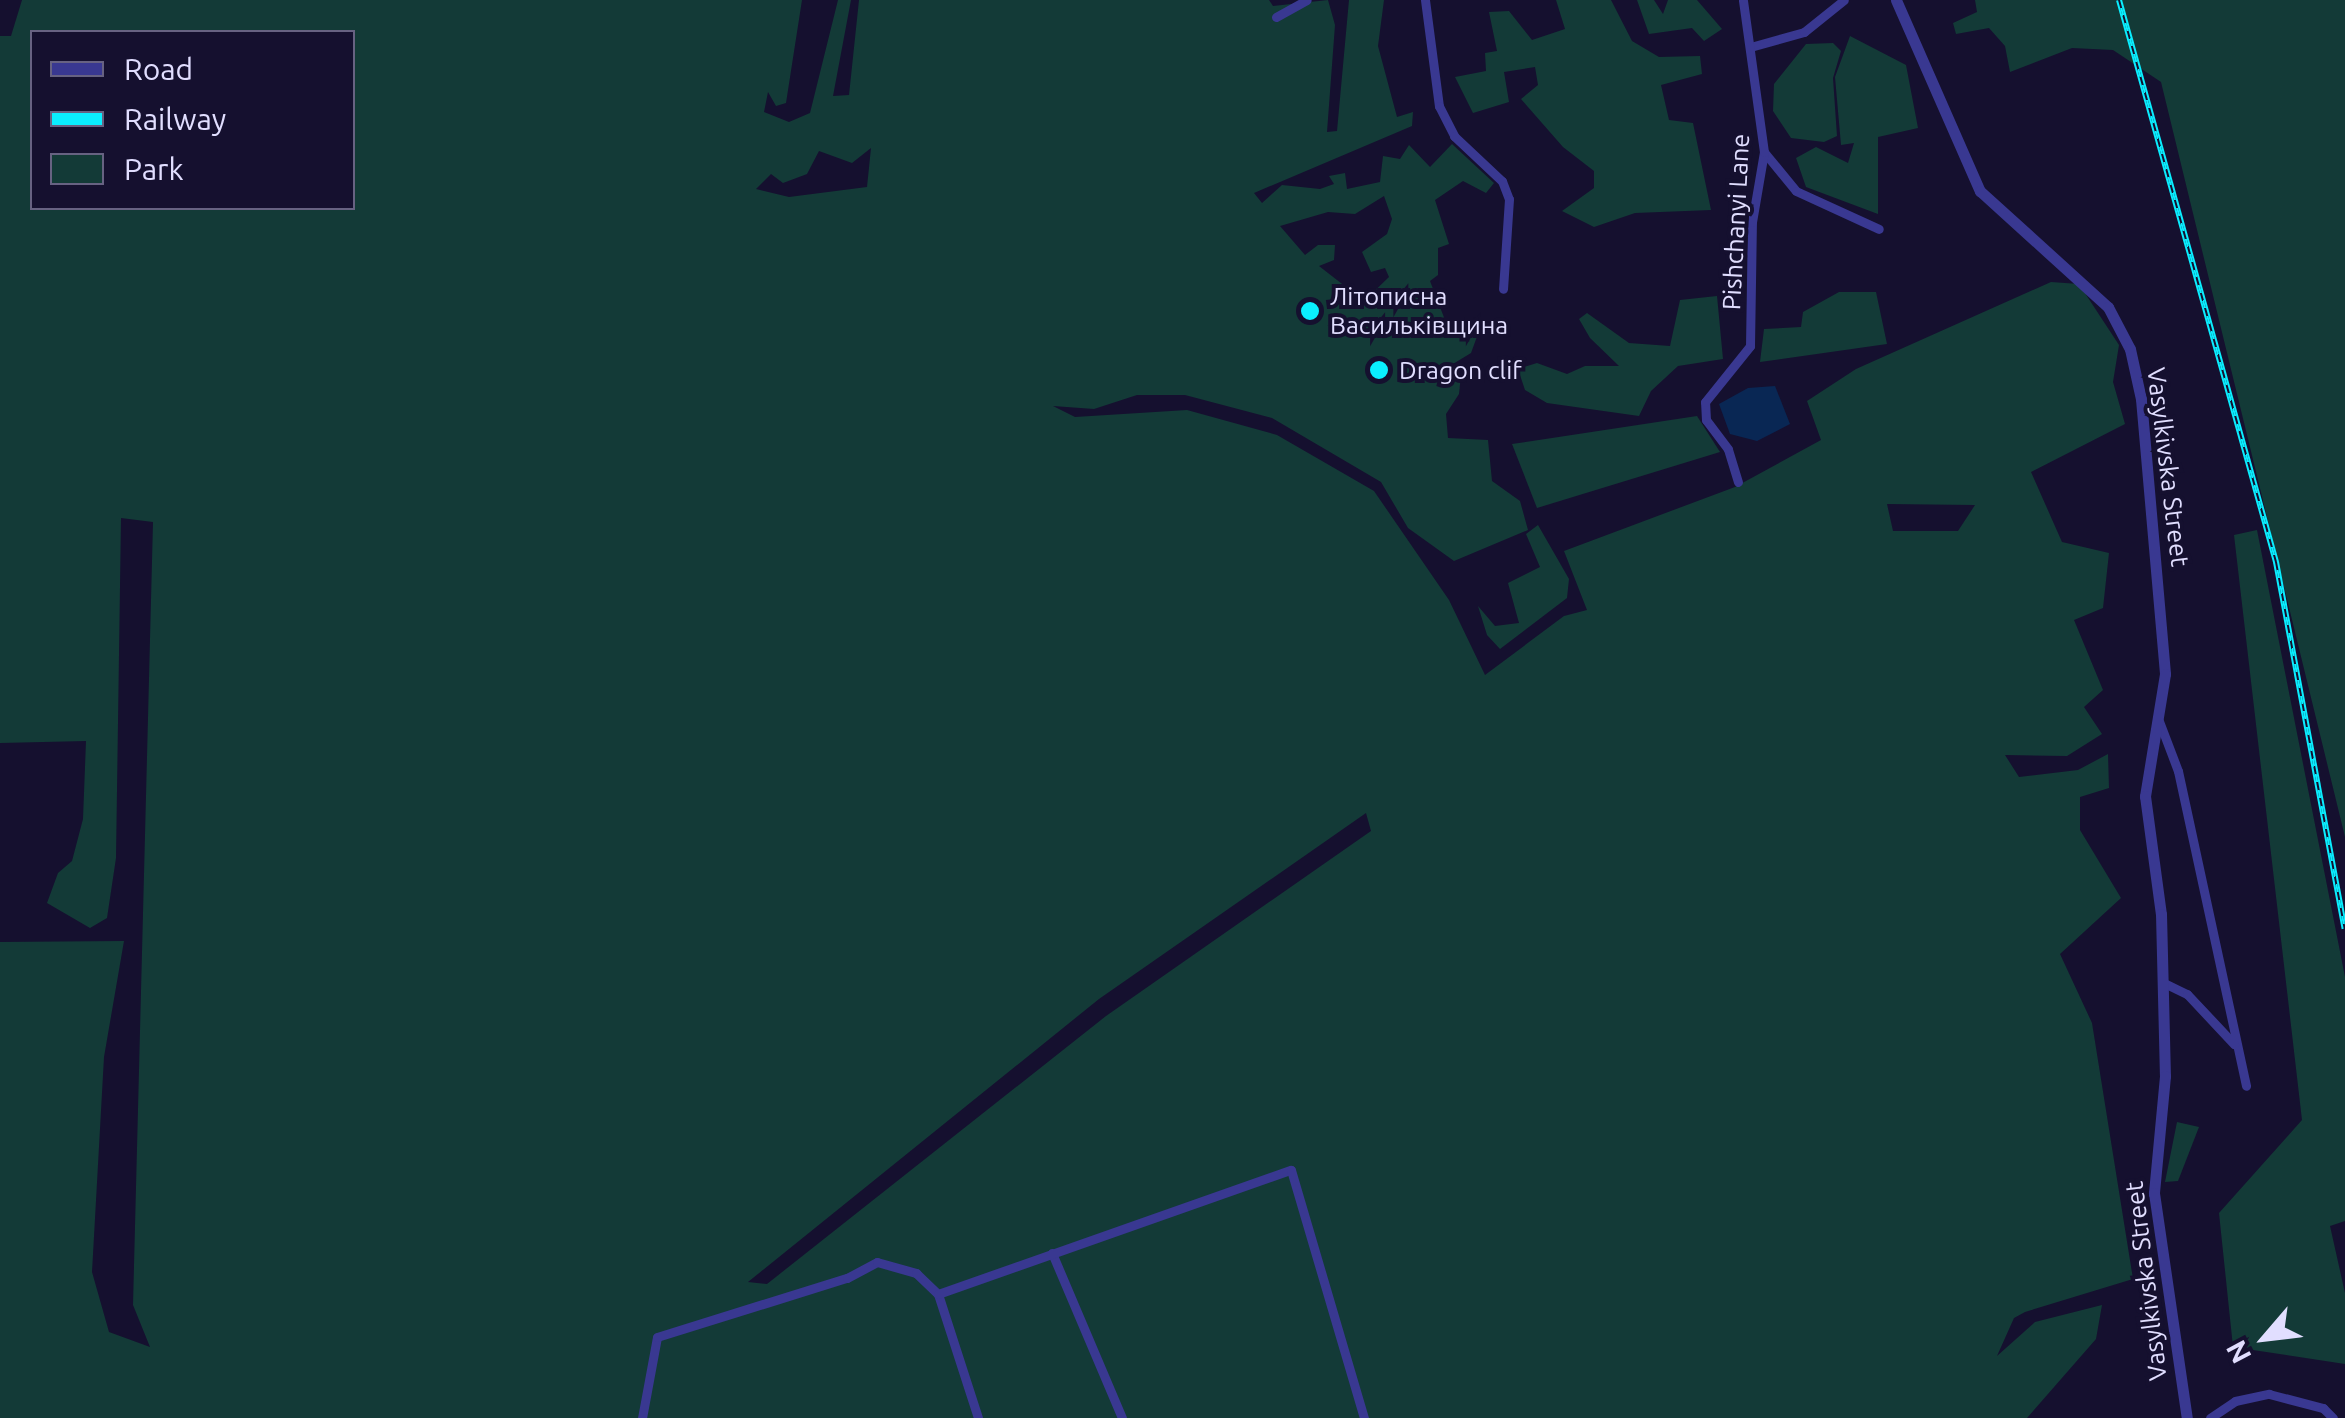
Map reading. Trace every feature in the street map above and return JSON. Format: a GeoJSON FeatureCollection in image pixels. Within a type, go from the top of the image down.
{"type":"FeatureCollection","features":[{"type":"Feature","properties":{"kind":"street"},"geometry":{"type":"LineString","coordinates":[[1276,17],[1307,0]]}},
{"type":"Feature","properties":{"kind":"street"},"geometry":{"type":"LineString","coordinates":[[1425,0],[1439,106],[1454,136],[1502,181],[1509,198],[1503,289]]}},
{"type":"Feature","properties":{"kind":"street","name":"Pishchanyi Lane"},"geometry":{"type":"LineString","coordinates":[[1738,482],[1728,450],[1706,420],[1704,402],[1750,346],[1752,222],[1764,152],[1754,46],[1743,0]]}},
{"type":"Feature","properties":{"kind":"street"},"geometry":{"type":"LineString","coordinates":[[1754,46],[1804,32],[1844,0]]}},
{"type":"Feature","properties":{"kind":"street","name":"Vasylkivska Street"},"geometry":{"type":"LineString","coordinates":[[1896,0],[1980,191],[1997,213],[2086,280],[2108,306],[2130,350],[2162,590],[2159,721],[2145,796],[2162,982],[2165,1076],[2154,1192],[2187,1418]]}},
{"type":"Feature","properties":{"kind":"street"},"geometry":{"type":"LineString","coordinates":[[1764,152],[1796,192],[1879,229]]}},
{"type":"Feature","properties":{"kind":"street","name":"Vasylkivska Street"},"geometry":{"type":"LineString","coordinates":[[2159,721],[2178,771],[2246,1086]]}},
{"type":"Feature","properties":{"kind":"street"},"geometry":{"type":"LineString","coordinates":[[2162,982],[2187,994],[2235,1045]]}},
{"type":"Feature","properties":{"kind":"street"},"geometry":{"type":"LineString","coordinates":[[938,1294],[1291,1170],[1364,1418]]}},
{"type":"Feature","properties":{"kind":"street"},"geometry":{"type":"LineString","coordinates":[[1052,1253],[1122,1418]]}},
{"type":"Feature","properties":{"kind":"street"},"geometry":{"type":"LineString","coordinates":[[642,1418],[657,1337],[847,1278],[877,1262],[916,1273],[938,1294],[978,1418]]}},
{"type":"Feature","properties":{"kind":"street"},"geometry":{"type":"LineString","coordinates":[[2210,1418],[2235,1401],[2269,1394],[2324,1408],[2333,1418]]}},
{"type":"Feature","properties":{"kind":"green space"},"geometry":{"type":"Polygon","coordinates":[[[22,0],[802,0],[786,103],[776,106],[768,92],[764,112],[789,122],[810,113],[838,0],[851,0],[833,96],[849,95],[859,0],[1269,0],[1273,6],[1328,0],[1335,25],[1327,132],[1337,131],[1349,0],[1384,0],[1378,46],[1397,117],[1413,112],[1412,126],[1254,193],[1262,203],[1282,185],[1320,189],[1334,184],[1329,176],[1345,173],[1347,189],[1380,182],[1383,156],[1400,159],[1409,145],[1430,167],[1452,144],[1494,183],[1486,193],[1463,181],[1435,200],[1449,244],[1438,248],[1438,275],[1430,281],[1450,333],[1459,338],[1478,319],[1482,323],[1471,353],[1443,370],[1461,375],[1459,394],[1446,414],[1448,438],[1488,440],[1492,481],[1520,501],[1528,530],[1454,561],[1408,528],[1381,482],[1272,418],[1185,395],[1137,395],[1094,409],[1053,406],[1075,417],[1187,410],[1277,435],[1374,491],[1449,600],[1485,675],[1564,616],[1587,610],[1564,551],[1735,487],[1821,440],[1807,401],[1856,369],[2051,282],[2079,284],[2119,345],[2113,382],[2125,424],[2031,472],[2062,542],[2109,553],[2103,608],[2074,620],[2103,690],[2084,707],[2102,734],[2067,756],[2005,755],[2019,777],[2078,770],[2108,754],[2109,788],[2080,797],[2080,830],[2121,898],[2060,954],[2092,1023],[2133,1279],[2014,1318],[1997,1356],[2035,1322],[2102,1305],[2096,1339],[2027,1418],[0,1418],[0,942],[124,941],[104,1057],[92,1272],[109,1332],[150,1347],[133,1305],[153,522],[121,518],[116,858],[107,918],[90,928],[47,903],[58,873],[72,861],[83,819],[86,741],[0,743],[0,36],[11,36],[22,0]],[[871,148],[852,163],[819,151],[807,174],[783,183],[771,174],[756,189],[789,197],[867,187],[871,148]],[[1384,196],[1355,214],[1328,212],[1280,226],[1305,255],[1318,245],[1335,245],[1334,260],[1319,266],[1364,301],[1389,277],[1385,268],[1371,272],[1362,252],[1387,234],[1392,219],[1384,196]],[[1887,504],[1893,531],[1958,531],[1975,505],[1887,504]],[[1366,813],[1099,999],[748,1282],[767,1284],[1106,1016],[1371,831],[1366,813]]]}},
{"type":"Feature","properties":{"kind":"green space"},"geometry":{"type":"Polygon","coordinates":[[[1556,0],[1611,0],[1632,41],[1659,57],[1700,56],[1702,74],[1661,85],[1669,120],[1693,123],[1711,210],[1635,213],[1594,227],[1562,211],[1594,188],[1594,171],[1563,147],[1521,99],[1538,85],[1535,67],[1504,72],[1509,102],[1473,113],[1455,77],[1486,71],[1485,53],[1497,51],[1489,12],[1509,11],[1532,40],[1565,29],[1556,0]]]}},
{"type":"Feature","properties":{"kind":"green space"},"geometry":{"type":"Polygon","coordinates":[[[1637,0],[1654,0],[1663,14],[1668,0],[1697,0],[1722,29],[1704,41],[1692,28],[1649,34],[1637,0]]]}},
{"type":"Feature","properties":{"kind":"green space"},"geometry":{"type":"Polygon","coordinates":[[[1975,0],[2345,0],[2345,837],[2161,82],[2113,50],[2072,48],[2010,72],[2005,46],[1989,28],[1956,34],[1953,23],[1977,12],[1975,0]]]}},
{"type":"Feature","properties":{"kind":"green space"},"geometry":{"type":"Polygon","coordinates":[[[1850,36],[1906,65],[1918,128],[1878,137],[1878,214],[1806,187],[1796,158],[1816,147],[1848,163],[1854,143],[1841,145],[1835,77],[1850,36]]]}},
{"type":"Feature","properties":{"kind":"green space"},"geometry":{"type":"Polygon","coordinates":[[[1833,43],[1841,51],[1833,78],[1837,136],[1824,142],[1791,138],[1773,111],[1774,84],[1806,44],[1833,43]]]}},
{"type":"Feature","properties":{"kind":"green space"},"geometry":{"type":"Polygon","coordinates":[[[1839,292],[1876,292],[1887,344],[1760,362],[1764,329],[1801,327],[1803,312],[1839,292]]]}},
{"type":"Feature","properties":{"kind":"green space"},"geometry":{"type":"Polygon","coordinates":[[[1717,296],[1723,359],[1678,366],[1651,391],[1639,416],[1547,403],[1525,390],[1518,369],[1537,363],[1567,374],[1585,366],[1619,366],[1590,338],[1579,319],[1587,313],[1629,343],[1670,346],[1680,300],[1717,296]]]}},
{"type":"Feature","properties":{"kind":"green space"},"geometry":{"type":"Polygon","coordinates":[[[1697,416],[1720,452],[1537,508],[1512,444],[1697,416]]]}},
{"type":"Feature","properties":{"kind":"green space"},"geometry":{"type":"Polygon","coordinates":[[[1538,525],[1569,579],[1567,598],[1500,649],[1487,635],[1478,606],[1495,626],[1519,623],[1508,583],[1540,567],[1526,534],[1538,525]]]}},
{"type":"Feature","properties":{"kind":"green space"},"geometry":{"type":"Polygon","coordinates":[[[2257,530],[2345,977],[2345,1221],[2330,1226],[2345,1293],[2345,1364],[2233,1347],[2219,1213],[2302,1120],[2234,535],[2257,530]]]}},
{"type":"Feature","properties":{"kind":"green space"},"geometry":{"type":"Polygon","coordinates":[[[2177,1122],[2199,1127],[2178,1181],[2165,1182],[2177,1122]]]}},
{"type":"Feature","properties":{"kind":"water"},"geometry":{"type":"Polygon","coordinates":[[[1775,386],[1790,424],[1757,441],[1730,434],[1719,404],[1748,388],[1775,386]]]}},
{"type":"Feature","properties":{"kind":"railway"},"geometry":{"type":"LineString","coordinates":[[2119,0],[2276,562],[2345,929]]}},
{"type":"Feature","properties":{"kind":"place","name":"Літописна Васильківщина"},"geometry":{"type":"Point","coordinates":[1310,311]}},
{"type":"Feature","properties":{"kind":"place","name":"Dragon clif"},"geometry":{"type":"Point","coordinates":[1379,370]}}]}
